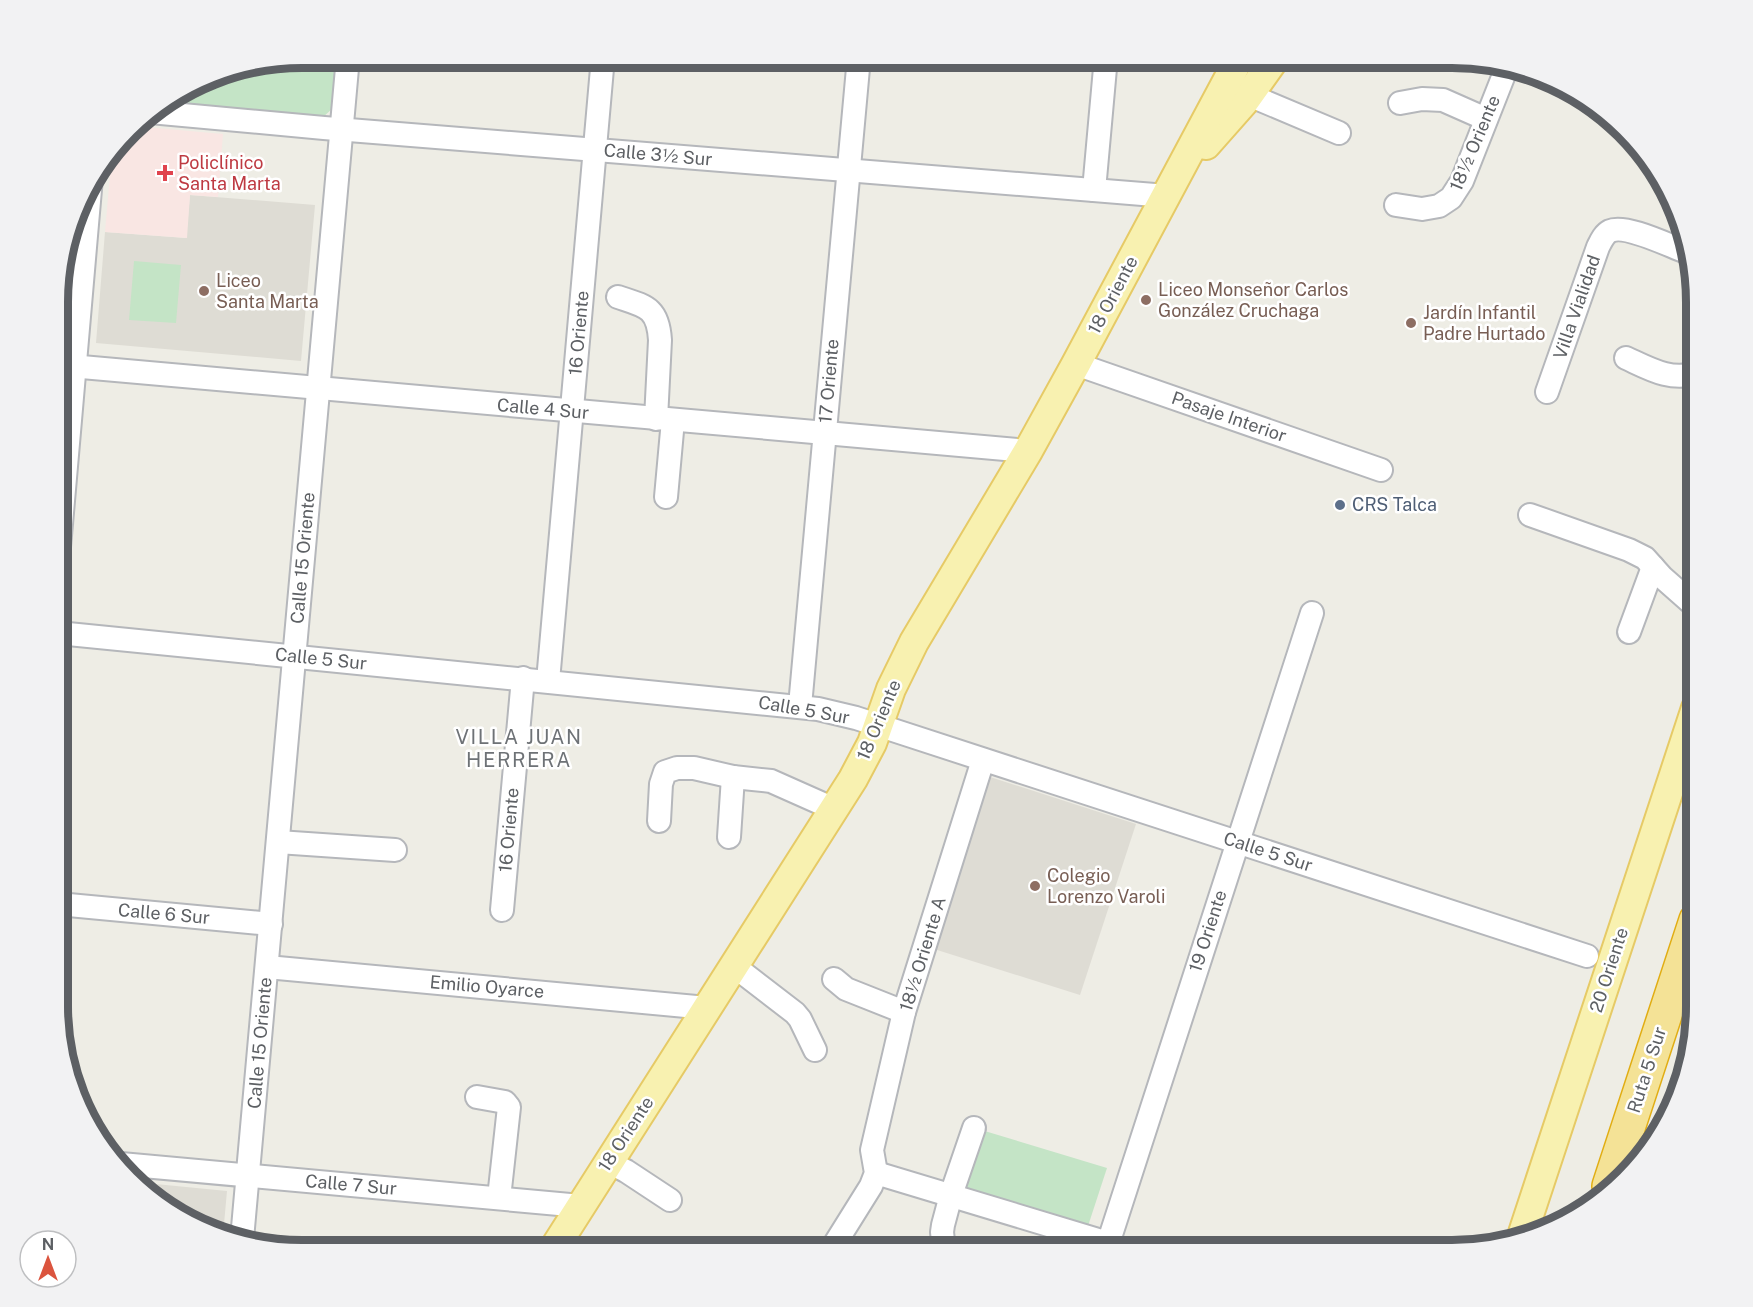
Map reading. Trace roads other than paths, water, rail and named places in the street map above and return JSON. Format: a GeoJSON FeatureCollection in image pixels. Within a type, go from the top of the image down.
{"type":"FeatureCollection","features":[{"type":"Feature","properties":{"kind":"highway","name":"Ruta 5 Sur"},"geometry":{"type":"LineString","coordinates":[[1613,1175],[1686,948]]}},
{"type":"Feature","properties":{"kind":"highway","name":"Ruta 5 Sur"},"geometry":{"type":"LineString","coordinates":[[1652,1125],[1684,1025]]}},
{"type":"Feature","properties":{"kind":"main road","name":"18 Oriente"},"geometry":{"type":"LineString","coordinates":[[559,1240],[853,779],[878,726],[902,664],[1028,451],[1234,68]]}},
{"type":"Feature","properties":{"kind":"main road","name":"18 Oriente"},"geometry":{"type":"LineString","coordinates":[[1172,186],[1249,95],[1268,68]]}},
{"type":"Feature","properties":{"kind":"main road","name":"20 Oriente"},"geometry":{"type":"LineString","coordinates":[[1525,1227],[1686,738]]}},
{"type":"Feature","properties":{"kind":"street","name":"Calle 15 Oriente"},"geometry":{"type":"LineString","coordinates":[[243,1232],[347,68]]}},
{"type":"Feature","properties":{"kind":"street","name":"16 Oriente"},"geometry":{"type":"LineString","coordinates":[[548,681],[602,68]]}},
{"type":"Feature","properties":{"kind":"street","name":"17 Oriente"},"geometry":{"type":"LineString","coordinates":[[800,706],[858,68]]}},
{"type":"Feature","properties":{"kind":"street"},"geometry":{"type":"LineString","coordinates":[[1094,190],[1105,68]]}},
{"type":"Feature","properties":{"kind":"street","name":"18½ Oriente"},"geometry":{"type":"LineString","coordinates":[[1396,205],[1422,208],[1439,206],[1451,198],[1462,181],[1504,73]]}},
{"type":"Feature","properties":{"kind":"street"},"geometry":{"type":"LineString","coordinates":[[1249,95],[1339,133]]}},
{"type":"Feature","properties":{"kind":"street"},"geometry":{"type":"LineString","coordinates":[[1400,103],[1422,99],[1443,100],[1486,119]]}},
{"type":"Feature","properties":{"kind":"street","name":"Calle 3½ Sur"},"geometry":{"type":"LineString","coordinates":[[163,113],[1094,190],[1172,186]]}},
{"type":"Feature","properties":{"kind":"street"},"geometry":{"type":"LineString","coordinates":[[68,358],[87,208]]}},
{"type":"Feature","properties":{"kind":"street","name":"Villa Vialidad"},"geometry":{"type":"LineString","coordinates":[[1548,392],[1598,247],[1605,235],[1615,230],[1623,230],[1680,251]]}},
{"type":"Feature","properties":{"kind":"street"},"geometry":{"type":"LineString","coordinates":[[618,297],[645,306],[653,314],[659,328],[665,419],[666,497]]}},
{"type":"Feature","properties":{"kind":"street"},"geometry":{"type":"LineString","coordinates":[[1626,358],[1671,376],[1686,376]]}},
{"type":"Feature","properties":{"kind":"street","name":"Pasaje Interior"},"geometry":{"type":"LineString","coordinates":[[1076,364],[1381,470]]}},
{"type":"Feature","properties":{"kind":"street","name":"Calle 4 Sur"},"geometry":{"type":"LineString","coordinates":[[68,366],[1028,451]]}},
{"type":"Feature","properties":{"kind":"street"},"geometry":{"type":"LineString","coordinates":[[1530,514],[1645,558],[1686,599]]}},
{"type":"Feature","properties":{"kind":"street"},"geometry":{"type":"LineString","coordinates":[[1629,632],[1653,567]]}},
{"type":"Feature","properties":{"kind":"street","name":"19 Oriente"},"geometry":{"type":"LineString","coordinates":[[1109,1240],[1312,613]]}},
{"type":"Feature","properties":{"kind":"street","name":"Calle 5 Sur"},"geometry":{"type":"LineString","coordinates":[[68,634],[800,706],[836,713],[1587,956]]}},
{"type":"Feature","properties":{"kind":"street","name":"16 Oriente"},"geometry":{"type":"LineString","coordinates":[[502,910],[523,678]]}},
{"type":"Feature","properties":{"kind":"street","name":"18½ Oriente A"},"geometry":{"type":"LineString","coordinates":[[876,1173],[872,1150],[904,1012],[983,760]]}},
{"type":"Feature","properties":{"kind":"street"},"geometry":{"type":"LineString","coordinates":[[659,821],[661,784],[665,772],[677,768],[694,768],[733,777],[771,781],[834,809]]}},
{"type":"Feature","properties":{"kind":"street"},"geometry":{"type":"LineString","coordinates":[[729,837],[733,777]]}},
{"type":"Feature","properties":{"kind":"street"},"geometry":{"type":"LineString","coordinates":[[278,842],[395,850]]}},
{"type":"Feature","properties":{"kind":"street","name":"Calle 6 Sur"},"geometry":{"type":"LineString","coordinates":[[68,905],[271,924]]}},
{"type":"Feature","properties":{"kind":"street"},"geometry":{"type":"LineString","coordinates":[[734,966],[795,1013],[815,1050]]}},
{"type":"Feature","properties":{"kind":"street","name":"Emilio Oyarce"},"geometry":{"type":"LineString","coordinates":[[267,967],[707,1008]]}},
{"type":"Feature","properties":{"kind":"street"},"geometry":{"type":"LineString","coordinates":[[834,980],[846,989],[904,1012]]}},
{"type":"Feature","properties":{"kind":"street"},"geometry":{"type":"LineString","coordinates":[[477,1097],[505,1102],[510,1107],[499,1198]]}},
{"type":"Feature","properties":{"kind":"street"},"geometry":{"type":"LineString","coordinates":[[943,1240],[942,1232],[951,1195],[974,1128]]}},
{"type":"Feature","properties":{"kind":"street"},"geometry":{"type":"LineString","coordinates":[[608,1162],[670,1200]]}},
{"type":"Feature","properties":{"kind":"street","name":"Calle 7 Sur"},"geometry":{"type":"LineString","coordinates":[[130,1165],[581,1206]]}},
{"type":"Feature","properties":{"kind":"street"},"geometry":{"type":"LineString","coordinates":[[837,1240],[871,1186],[876,1173],[1089,1240]]}},
{"type":"Feature","properties":{"kind":"place","name":"Policlínico Santa Marta"},"geometry":{"type":"Point","coordinates":[165,173]}},
{"type":"Feature","properties":{"kind":"place","name":"Liceo Santa Marta"},"geometry":{"type":"Point","coordinates":[204,291]}},
{"type":"Feature","properties":{"kind":"place","name":"Liceo Monseñor Carlos González Cruchaga"},"geometry":{"type":"Point","coordinates":[1146,300]}},
{"type":"Feature","properties":{"kind":"place","name":"Jardín Infantil Padre Hurtado"},"geometry":{"type":"Point","coordinates":[1411,323]}},
{"type":"Feature","properties":{"kind":"place","name":"CRS Talca"},"geometry":{"type":"Point","coordinates":[1340,505]}},
{"type":"Feature","properties":{"kind":"place","name":"Colegio Lorenzo Varoli"},"geometry":{"type":"Point","coordinates":[1035,886]}},
{"type":"Feature","properties":{"kind":"district","name":"VILLA JUAN HERRERA"},"geometry":{"type":"Point","coordinates":[519,748]}}]}
